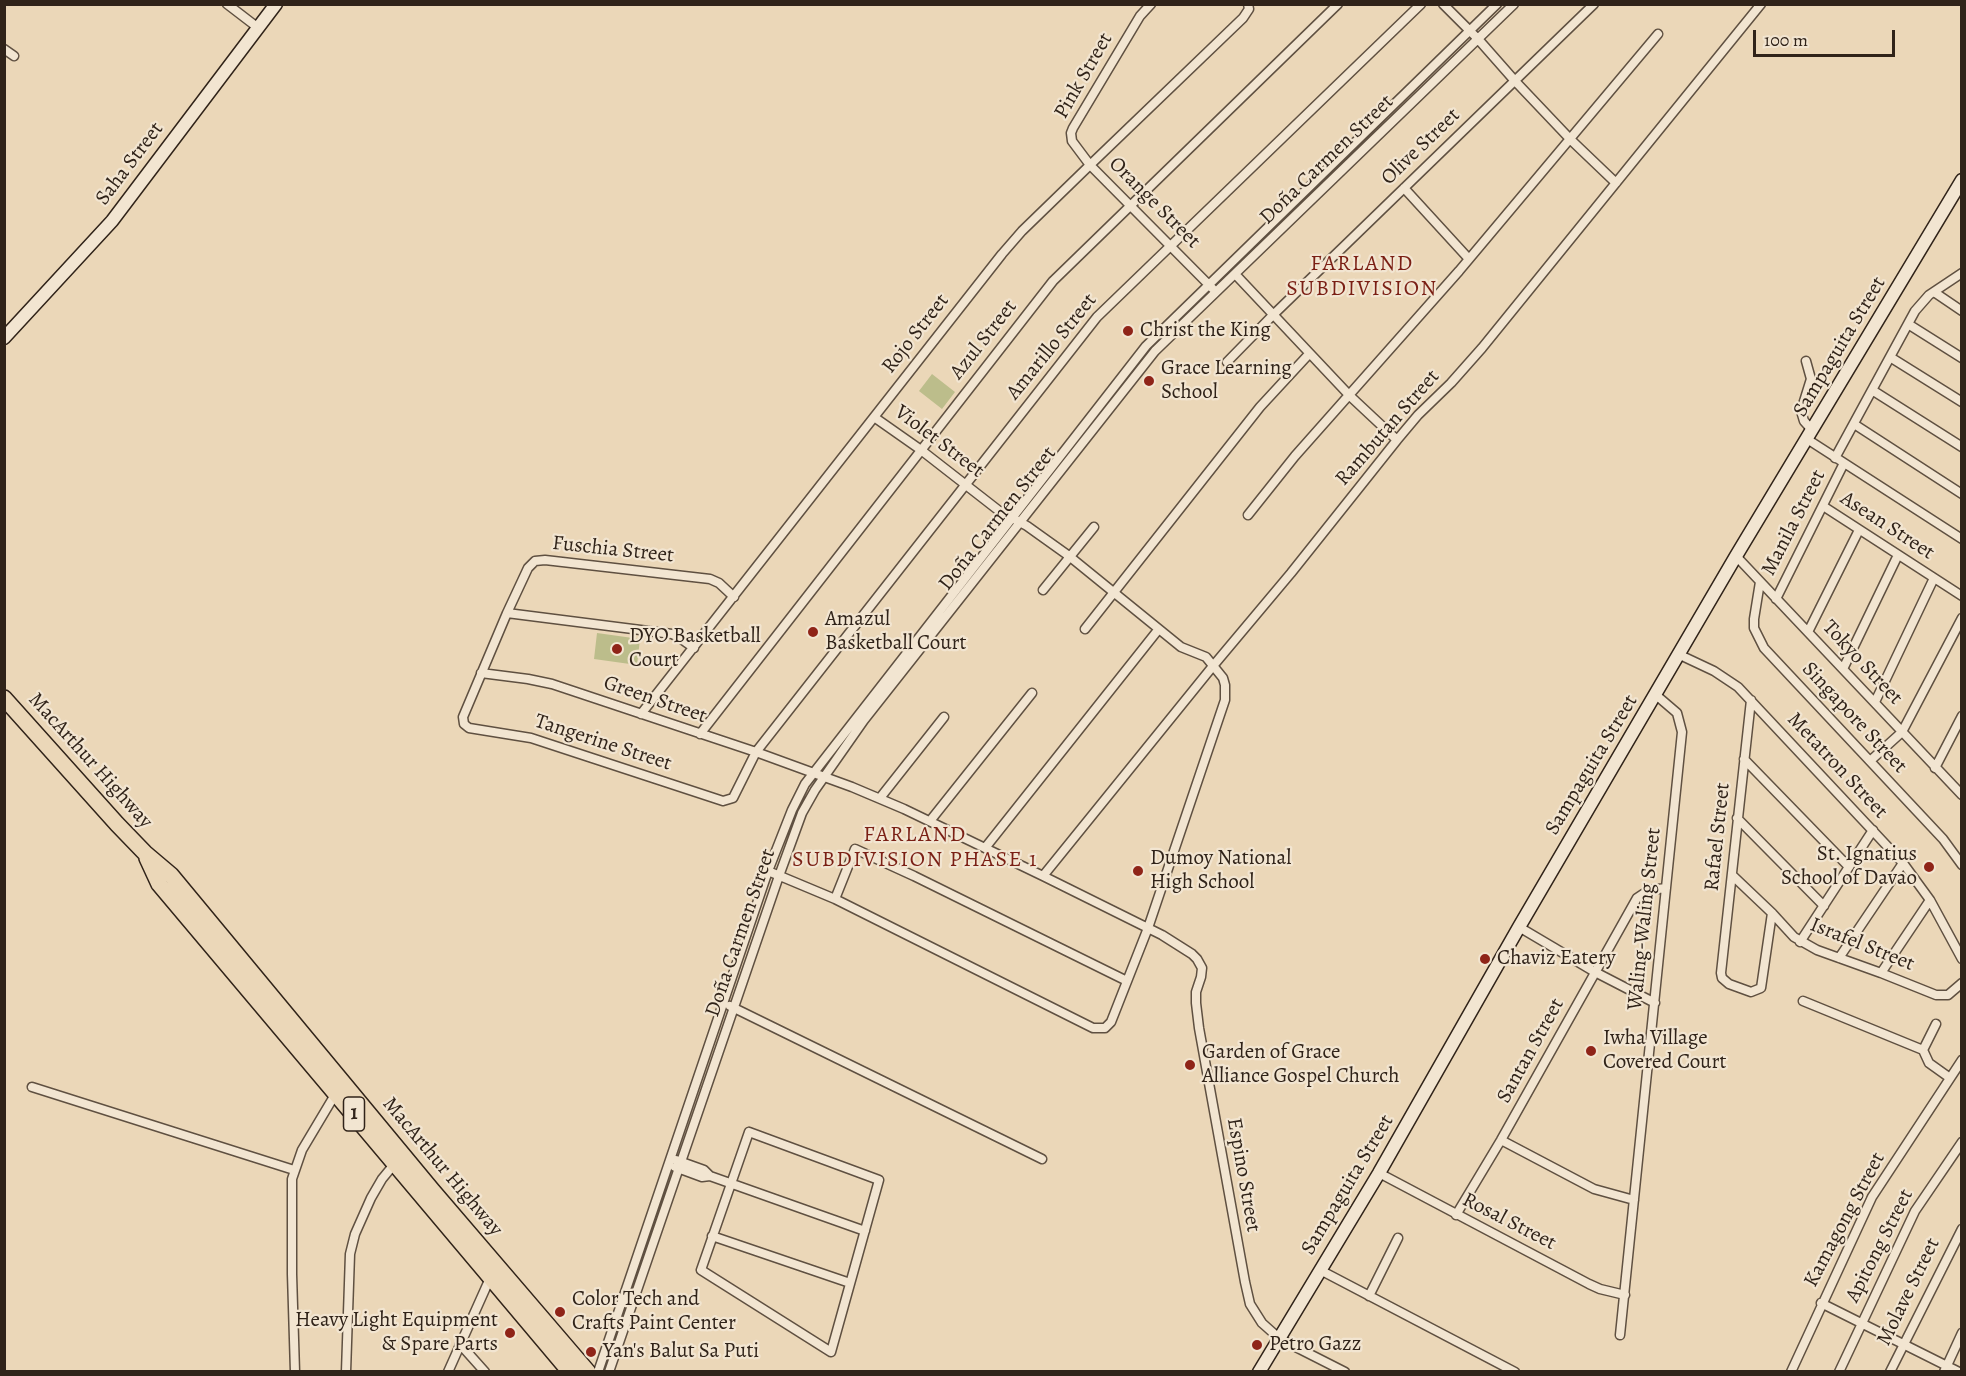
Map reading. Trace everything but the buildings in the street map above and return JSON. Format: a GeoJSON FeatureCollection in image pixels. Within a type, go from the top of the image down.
{"type":"FeatureCollection","features":[{"type":"Feature","properties":{"kind":"highway","name":"MacArthur Highway"},"geometry":{"type":"LineString","coordinates":[[4,698],[109,816],[145,853],[171,875],[493,1271],[570,1371]]}},
{"type":"Feature","properties":{"kind":"highway","name":"MacArthur Highway"},"geometry":{"type":"LineString","coordinates":[[145,853],[159,884],[336,1093],[399,1158]]}},
{"type":"Feature","properties":{"kind":"highway","name":"MacArthur Highway"},"geometry":{"type":"LineString","coordinates":[[493,1271],[588,1371]]}},
{"type":"Feature","properties":{"kind":"street"},"geometry":{"type":"LineString","coordinates":[[227,4],[257,27]]}},
{"type":"Feature","properties":{"kind":"street","name":"Saha Street"},"geometry":{"type":"LineString","coordinates":[[4,338],[112,220],[276,4]]}},
{"type":"Feature","properties":{"kind":"street","name":"Pink Street"},"geometry":{"type":"LineString","coordinates":[[1071,137],[1073,128],[1140,15],[1151,4]]}},
{"type":"Feature","properties":{"kind":"street","name":"Rojo Street"},"geometry":{"type":"LineString","coordinates":[[641,714],[1002,254],[1022,231],[1243,18],[1249,9],[1248,4]]}},
{"type":"Feature","properties":{"kind":"street","name":"Azul Street"},"geometry":{"type":"LineString","coordinates":[[700,734],[1053,281],[1338,4]]}},
{"type":"Feature","properties":{"kind":"street","name":"Amarillo Street"},"geometry":{"type":"LineString","coordinates":[[756,752],[1097,317],[1421,4]]}},
{"type":"Feature","properties":{"kind":"street"},"geometry":{"type":"LineString","coordinates":[[1443,4],[1571,140],[1616,183]]}},
{"type":"Feature","properties":{"kind":"street","name":"Doña Carmen Street"},"geometry":{"type":"LineString","coordinates":[[1091,424],[1134,359],[1212,288],[1497,4]]}},
{"type":"Feature","properties":{"kind":"street","name":"Doña Carmen Street"},"geometry":{"type":"LineString","coordinates":[[1212,288],[1235,274],[1514,4]]}},
{"type":"Feature","properties":{"kind":"street","name":"Olive Street"},"geometry":{"type":"LineString","coordinates":[[1227,362],[1594,4]]}},
{"type":"Feature","properties":{"kind":"street","name":"Rambutan Street"},"geometry":{"type":"LineString","coordinates":[[1044,876],[1213,666],[1298,566],[1397,440],[1482,348],[1761,4]]}},
{"type":"Feature","properties":{"kind":"street"},"geometry":{"type":"LineString","coordinates":[[1248,515],[1295,456],[1350,396],[1571,140],[1658,34]]}},
{"type":"Feature","properties":{"kind":"street"},"geometry":{"type":"LineString","coordinates":[[4,49],[14,56]]}},
{"type":"Feature","properties":{"kind":"street","name":"Orange Street"},"geometry":{"type":"LineString","coordinates":[[1071,137],[1074,146],[1090,165],[1212,288]]}},
{"type":"Feature","properties":{"kind":"street","name":"Sampaguita Street"},"geometry":{"type":"LineString","coordinates":[[1259,1371],[1379,1173],[1519,927],[1736,556],[1962,180]]}},
{"type":"Feature","properties":{"kind":"street"},"geometry":{"type":"LineString","coordinates":[[1404,188],[1469,259]]}},
{"type":"Feature","properties":{"kind":"street"},"geometry":{"type":"LineString","coordinates":[[1835,458],[1922,302],[1962,273]]}},
{"type":"Feature","properties":{"kind":"street"},"geometry":{"type":"LineString","coordinates":[[1235,274],[1309,354],[1397,440]]}},
{"type":"Feature","properties":{"kind":"street"},"geometry":{"type":"LineString","coordinates":[[1934,292],[1962,311]]}},
{"type":"Feature","properties":{"kind":"street"},"geometry":{"type":"LineString","coordinates":[[1908,324],[1962,358]]}},
{"type":"Feature","properties":{"kind":"street","name":"Doña Carmen Street"},"geometry":{"type":"LineString","coordinates":[[598,1371],[768,871],[792,810],[813,773],[901,666],[1091,424],[1143,365],[1166,332]]}},
{"type":"Feature","properties":{"kind":"street"},"geometry":{"type":"LineString","coordinates":[[1085,628],[1260,407],[1309,354]]}},
{"type":"Feature","properties":{"kind":"street"},"geometry":{"type":"LineString","coordinates":[[1890,357],[1962,402]]}},
{"type":"Feature","properties":{"kind":"street"},"geometry":{"type":"LineString","coordinates":[[1134,359],[1143,365]]}},
{"type":"Feature","properties":{"kind":"street"},"geometry":{"type":"LineString","coordinates":[[1806,361],[1811,379],[1801,411],[1809,435],[1835,458],[1962,539]]}},
{"type":"Feature","properties":{"kind":"street"},"geometry":{"type":"LineString","coordinates":[[1872,390],[1962,447]]}},
{"type":"Feature","properties":{"kind":"street","name":"Violet Street"},"geometry":{"type":"LineString","coordinates":[[874,417],[921,450],[998,510],[1016,519],[1069,556],[1181,648],[1206,657],[1213,666]]}},
{"type":"Feature","properties":{"kind":"street"},"geometry":{"type":"LineString","coordinates":[[1854,424],[1962,494]]}},
{"type":"Feature","properties":{"kind":"street","name":"Manila Street"},"geometry":{"type":"LineString","coordinates":[[1776,599],[1844,463]]}},
{"type":"Feature","properties":{"kind":"street","name":"Asean Street"},"geometry":{"type":"LineString","coordinates":[[1822,506],[1962,596]]}},
{"type":"Feature","properties":{"kind":"street"},"geometry":{"type":"LineString","coordinates":[[1043,590],[1094,527]]}},
{"type":"Feature","properties":{"kind":"street"},"geometry":{"type":"LineString","coordinates":[[1808,632],[1859,530]]}},
{"type":"Feature","properties":{"kind":"street"},"geometry":{"type":"LineString","coordinates":[[1843,669],[1898,555]]}},
{"type":"Feature","properties":{"kind":"street","name":"Tokyo Street"},"geometry":{"type":"LineString","coordinates":[[1736,556],[1962,795]]}},
{"type":"Feature","properties":{"kind":"street","name":"Fuschia Street"},"geometry":{"type":"LineString","coordinates":[[482,673],[528,568],[531,563],[539,560],[710,579],[719,583],[734,597]]}},
{"type":"Feature","properties":{"kind":"street"},"geometry":{"type":"LineString","coordinates":[[1875,702],[1934,578]]}},
{"type":"Feature","properties":{"kind":"street","name":"Singapore Street"},"geometry":{"type":"LineString","coordinates":[[1760,582],[1754,619],[1757,636],[1764,648],[1943,839],[1962,865]]}},
{"type":"Feature","properties":{"kind":"street"},"geometry":{"type":"LineString","coordinates":[[507,614],[672,634],[694,648]]}},
{"type":"Feature","properties":{"kind":"street"},"geometry":{"type":"LineString","coordinates":[[1870,761],[1902,732],[1962,618]]}},
{"type":"Feature","properties":{"kind":"street"},"geometry":{"type":"LineString","coordinates":[[985,848],[1158,630]]}},
{"type":"Feature","properties":{"kind":"street","name":"Metatron Street"},"geometry":{"type":"LineString","coordinates":[[1680,655],[1738,687],[1873,830],[1903,863],[1930,900],[1962,959]]}},
{"type":"Feature","properties":{"kind":"street","name":"Doña Carmen Street"},"geometry":{"type":"LineString","coordinates":[[609,1371],[802,813],[824,777],[901,666]]}},
{"type":"Feature","properties":{"kind":"street"},"geometry":{"type":"LineString","coordinates":[[768,871],[835,899],[1093,1028],[1102,1029],[1109,1026],[1148,928],[1225,700],[1223,678],[1213,666]]}},
{"type":"Feature","properties":{"kind":"street","name":"Green Street"},"geometry":{"type":"LineString","coordinates":[[482,673],[536,680],[756,752],[880,798],[985,848]]}},
{"type":"Feature","properties":{"kind":"street","name":"Tangerine Street"},"geometry":{"type":"LineString","coordinates":[[482,673],[463,717],[464,724],[469,728],[531,738],[723,801],[730,800],[736,795],[756,752]]}},
{"type":"Feature","properties":{"kind":"street"},"geometry":{"type":"LineString","coordinates":[[930,821],[1032,693]]}},
{"type":"Feature","properties":{"kind":"street","name":"Waling-Waling Street"},"geometry":{"type":"LineString","coordinates":[[1620,1335],[1682,732],[1677,714],[1656,695]]}},
{"type":"Feature","properties":{"kind":"street","name":"Rafael Street"},"geometry":{"type":"LineString","coordinates":[[1751,700],[1721,973],[1722,978],[1729,984],[1747,992],[1761,988],[1772,913]]}},
{"type":"Feature","properties":{"kind":"street"},"geometry":{"type":"LineString","coordinates":[[1935,768],[1962,716]]}},
{"type":"Feature","properties":{"kind":"street"},"geometry":{"type":"LineString","coordinates":[[880,798],[944,717]]}},
{"type":"Feature","properties":{"kind":"street"},"geometry":{"type":"LineString","coordinates":[[1744,759],[1849,867]]}},
{"type":"Feature","properties":{"kind":"street"},"geometry":{"type":"LineString","coordinates":[[1737,818],[1824,906]]}},
{"type":"Feature","properties":{"kind":"street"},"geometry":{"type":"LineString","coordinates":[[1800,942],[1873,830]]}},
{"type":"Feature","properties":{"kind":"street","name":"Espino Street"},"geometry":{"type":"LineString","coordinates":[[985,848],[1148,928],[1197,959],[1202,968],[1196,992],[1197,1015],[1247,1293],[1254,1313],[1280,1339],[1345,1371]]}},
{"type":"Feature","properties":{"kind":"street"},"geometry":{"type":"LineString","coordinates":[[835,899],[855,849],[1127,981]]}},
{"type":"Feature","properties":{"kind":"street"},"geometry":{"type":"LineString","coordinates":[[1839,958],[1903,863]]}},
{"type":"Feature","properties":{"kind":"street","name":"Israfel Street"},"geometry":{"type":"LineString","coordinates":[[1732,874],[1800,942],[1941,996],[1953,993],[1962,983]]}},
{"type":"Feature","properties":{"kind":"street","name":"Santan Street"},"geometry":{"type":"LineString","coordinates":[[1456,1215],[1501,1140],[1637,898],[1649,890],[1666,888]]}},
{"type":"Feature","properties":{"kind":"street"},"geometry":{"type":"LineString","coordinates":[[1881,973],[1930,900]]}},
{"type":"Feature","properties":{"kind":"street"},"geometry":{"type":"LineString","coordinates":[[1519,927],[1595,972],[1654,1003]]}},
{"type":"Feature","properties":{"kind":"street"},"geometry":{"type":"LineString","coordinates":[[1803,1001],[1923,1050],[1929,1063],[1950,1078]]}},
{"type":"Feature","properties":{"kind":"street"},"geometry":{"type":"LineString","coordinates":[[723,1003],[1042,1159]]}},
{"type":"Feature","properties":{"kind":"street"},"geometry":{"type":"LineString","coordinates":[[1923,1050],[1936,1024]]}},
{"type":"Feature","properties":{"kind":"street","name":"Kamagong Street"},"geometry":{"type":"LineString","coordinates":[[1791,1371],[1872,1197],[1962,1060]]}},
{"type":"Feature","properties":{"kind":"street"},"geometry":{"type":"LineString","coordinates":[[32,1087],[294,1170]]}},
{"type":"Feature","properties":{"kind":"street"},"geometry":{"type":"LineString","coordinates":[[295,1371],[291,1240],[292,1179],[302,1150],[336,1093]]}},
{"type":"Feature","properties":{"kind":"street"},"geometry":{"type":"LineString","coordinates":[[749,1132],[879,1180],[831,1352],[701,1270],[731,1183],[749,1132]]}},
{"type":"Feature","properties":{"kind":"street"},"geometry":{"type":"LineString","coordinates":[[1501,1140],[1594,1189],[1634,1200]]}},
{"type":"Feature","properties":{"kind":"street","name":"Apitong Street"},"geometry":{"type":"LineString","coordinates":[[1839,1371],[1916,1211],[1962,1142]]}},
{"type":"Feature","properties":{"kind":"street"},"geometry":{"type":"LineString","coordinates":[[346,1371],[350,1254],[355,1234],[371,1198],[382,1179],[399,1158]]}},
{"type":"Feature","properties":{"kind":"street"},"geometry":{"type":"LineString","coordinates":[[670,1161],[704,1170],[710,1176],[865,1231]]}},
{"type":"Feature","properties":{"kind":"street","name":"Rosal Street"},"geometry":{"type":"LineString","coordinates":[[1379,1173],[1600,1289],[1625,1295]]}},
{"type":"Feature","properties":{"kind":"street","name":"Molave Street"},"geometry":{"type":"LineString","coordinates":[[1890,1371],[1962,1229]]}},
{"type":"Feature","properties":{"kind":"street"},"geometry":{"type":"LineString","coordinates":[[712,1236],[850,1283]]}},
{"type":"Feature","properties":{"kind":"street"},"geometry":{"type":"LineString","coordinates":[[1369,1296],[1398,1238]]}},
{"type":"Feature","properties":{"kind":"street"},"geometry":{"type":"LineString","coordinates":[[1320,1270],[1515,1371]]}},
{"type":"Feature","properties":{"kind":"street"},"geometry":{"type":"LineString","coordinates":[[448,1371],[493,1271]]}},
{"type":"Feature","properties":{"kind":"street"},"geometry":{"type":"LineString","coordinates":[[1821,1303],[1945,1368],[1959,1371]]}},
{"type":"Feature","properties":{"kind":"street"},"geometry":{"type":"LineString","coordinates":[[1945,1368],[1962,1333]]}},
{"type":"Feature","properties":{"kind":"street"},"geometry":{"type":"LineString","coordinates":[[460,1344],[485,1371]]}},
{"type":"Feature","properties":{"kind":"green space"},"geometry":{"type":"Polygon","coordinates":[[[932,374],[955,392],[942,409],[919,391],[932,374]]]}},
{"type":"Feature","properties":{"kind":"green space","name":"DYO Basketball Court"},"geometry":{"type":"Polygon","coordinates":[[[597,633],[640,639],[637,665],[594,659],[597,633]]]}},
{"type":"Feature","properties":{"kind":"place","name":"Christ the King"},"geometry":{"type":"Point","coordinates":[1128,331]}},
{"type":"Feature","properties":{"kind":"place","name":"Grace Learning School"},"geometry":{"type":"Point","coordinates":[1149,381]}},
{"type":"Feature","properties":{"kind":"place","name":"Amazul Basketball Court"},"geometry":{"type":"Point","coordinates":[813,632]}},
{"type":"Feature","properties":{"kind":"place","name":"DYO Basketball Court"},"geometry":{"type":"Point","coordinates":[617,649]}},
{"type":"Feature","properties":{"kind":"place","name":"St. Ignatius School of Davao"},"geometry":{"type":"Point","coordinates":[1929,867]}},
{"type":"Feature","properties":{"kind":"place","name":"Dumoy National High School"},"geometry":{"type":"Point","coordinates":[1138,871]}},
{"type":"Feature","properties":{"kind":"place","name":"Chaviz Eatery"},"geometry":{"type":"Point","coordinates":[1485,959]}},
{"type":"Feature","properties":{"kind":"place","name":"Iwha Village Covered Court"},"geometry":{"type":"Point","coordinates":[1591,1051]}},
{"type":"Feature","properties":{"kind":"place","name":"Garden of Grace Alliance Gospel Church"},"geometry":{"type":"Point","coordinates":[1190,1065]}},
{"type":"Feature","properties":{"kind":"place","name":"Color Tech and Crafts Paint Center"},"geometry":{"type":"Point","coordinates":[560,1312]}},
{"type":"Feature","properties":{"kind":"place","name":"Heavy Light Equipment & Spare Parts"},"geometry":{"type":"Point","coordinates":[510,1333]}},
{"type":"Feature","properties":{"kind":"place","name":"Petro Gazz"},"geometry":{"type":"Point","coordinates":[1257,1345]}},
{"type":"Feature","properties":{"kind":"place","name":"Yan's Balut Sa Puti"},"geometry":{"type":"Point","coordinates":[591,1352]}},
{"type":"Feature","properties":{"kind":"district","name":"FARLAND SUBDIVISION"},"geometry":{"type":"Point","coordinates":[1362,278]}},
{"type":"Feature","properties":{"kind":"district","name":"FARLAND SUBDIVISION PHASE 1"},"geometry":{"type":"Point","coordinates":[915,848]}}]}
